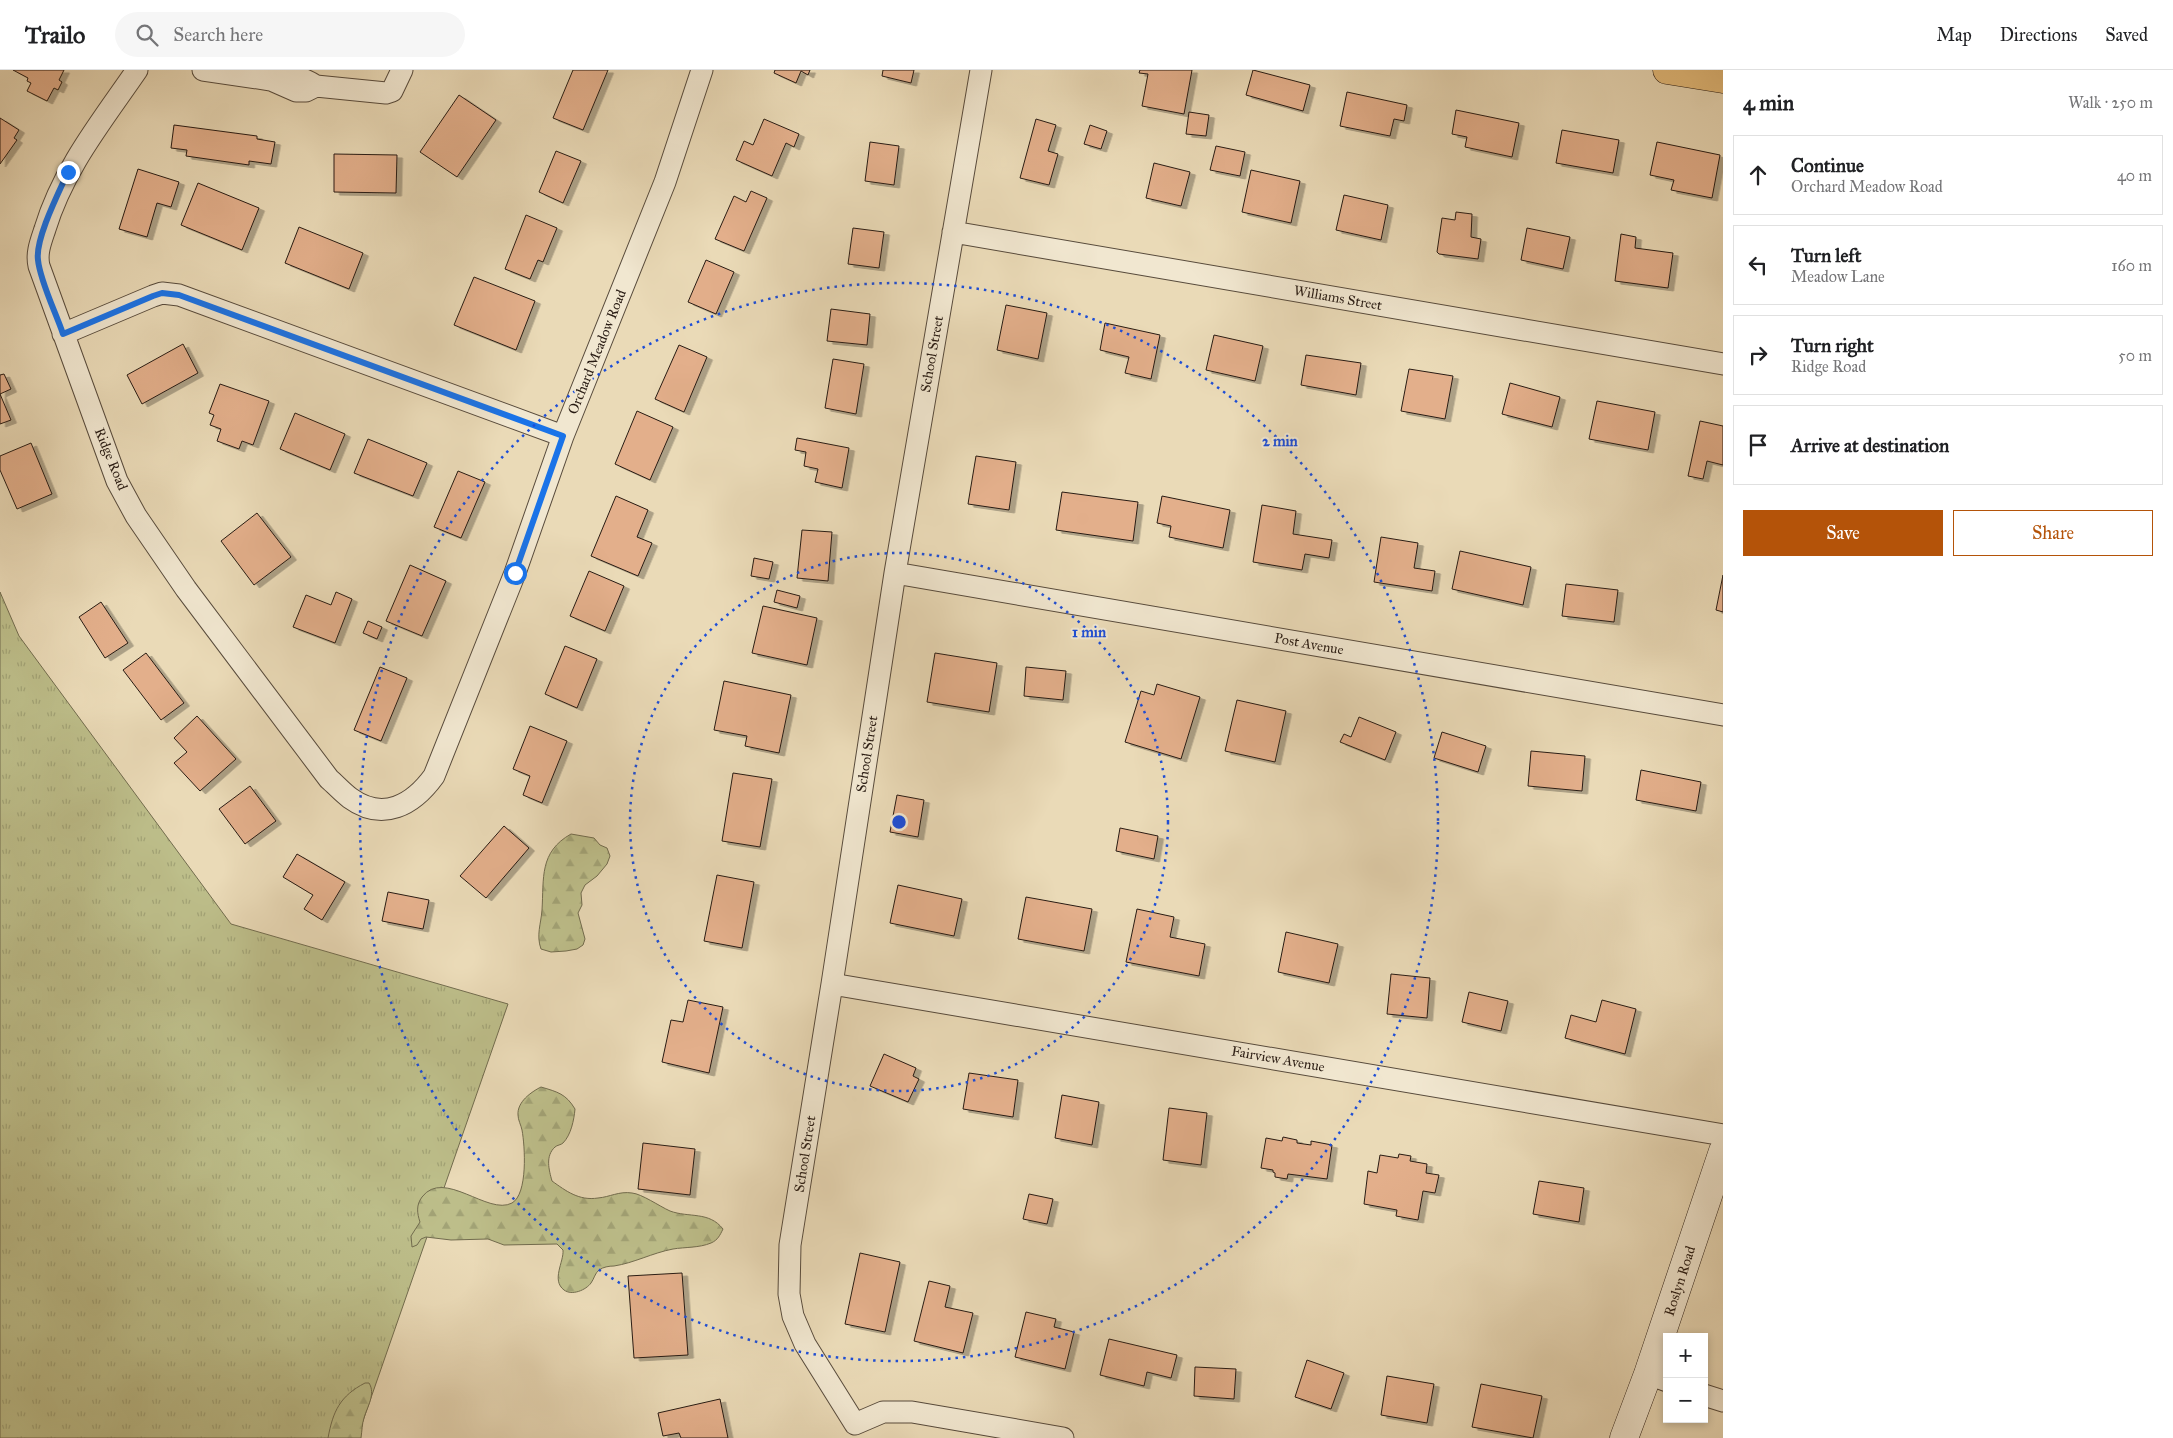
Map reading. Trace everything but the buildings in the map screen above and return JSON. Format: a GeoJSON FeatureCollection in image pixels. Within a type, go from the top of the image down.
{"type":"FeatureCollection","features":[{"type":"Feature","properties":{"kind":"main road"},"geometry":{"type":"LineString","coordinates":[[1667,70],[1723,79]]}},
{"type":"Feature","properties":{"kind":"main road","name":"Roslyn Road"},"geometry":{"type":"LineString","coordinates":[[1624,1438],[1658,1377],[1723,1150]]}},
{"type":"Feature","properties":{"kind":"street","name":"Ridge Road"},"geometry":{"type":"LineString","coordinates":[[137,70],[72,163],[58,194],[40,246],[38,254],[39,266],[118,480],[136,516],[186,589],[329,779],[361,804]]}},
{"type":"Feature","properties":{"kind":"street"},"geometry":{"type":"LineString","coordinates":[[203,70],[272,80],[296,91],[306,91],[316,86],[386,93],[392,91],[402,70]]}},
{"type":"Feature","properties":{"kind":"street","name":"Orchard Meadow Road"},"geometry":{"type":"LineString","coordinates":[[361,804],[382,810],[408,803],[421,793],[434,776],[515,573],[563,436],[665,182],[702,70]]}},
{"type":"Feature","properties":{"kind":"street","name":"School Street"},"geometry":{"type":"LineString","coordinates":[[852,1431],[804,1344],[793,1316],[789,1294],[790,1245],[895,573],[981,70]]}},
{"type":"Feature","properties":{"kind":"street","name":"Williams Street"},"geometry":{"type":"LineString","coordinates":[[953,232],[1723,364]]}},
{"type":"Feature","properties":{"kind":"street"},"geometry":{"type":"LineString","coordinates":[[63,334],[153,296],[162,293],[179,295],[563,436]]}},
{"type":"Feature","properties":{"kind":"street","name":"Post Avenue"},"geometry":{"type":"LineString","coordinates":[[895,573],[1723,715]]}},
{"type":"Feature","properties":{"kind":"street","name":"Fairview Avenue"},"geometry":{"type":"LineString","coordinates":[[832,984],[1723,1135]]}},
{"type":"Feature","properties":{"kind":"street"},"geometry":{"type":"LineString","coordinates":[[1708,1395],[1723,1401]]}},
{"type":"Feature","properties":{"kind":"street"},"geometry":{"type":"LineString","coordinates":[[852,1431],[882,1412],[912,1412],[1063,1438]]}},
{"type":"Feature","properties":{"kind":"green space"},"geometry":{"type":"Polygon","coordinates":[[[0,592],[19,636],[231,924],[508,1004],[357,1438],[0,1438],[0,592]]]}},
{"type":"Feature","properties":{"kind":"green space"},"geometry":{"type":"Polygon","coordinates":[[[571,834],[594,838],[600,845],[607,848],[610,856],[607,864],[597,876],[585,885],[581,893],[582,905],[578,913],[585,939],[583,945],[577,949],[551,952],[541,949],[539,939],[545,867],[553,849],[571,834]]]}},
{"type":"Feature","properties":{"kind":"green space"},"geometry":{"type":"Polygon","coordinates":[[[541,1087],[561,1094],[575,1109],[568,1136],[563,1143],[555,1147],[550,1155],[549,1163],[552,1181],[579,1197],[591,1199],[632,1193],[670,1211],[705,1217],[717,1223],[723,1229],[717,1239],[706,1245],[673,1249],[629,1263],[604,1267],[598,1271],[586,1288],[571,1292],[564,1290],[558,1281],[563,1250],[557,1244],[504,1245],[488,1239],[451,1240],[426,1237],[412,1247],[411,1236],[420,1222],[418,1206],[422,1197],[431,1189],[454,1190],[502,1205],[512,1203],[517,1198],[521,1190],[524,1169],[523,1137],[518,1110],[525,1098],[541,1087]]]}},
{"type":"Feature","properties":{"kind":"green space"},"geometry":{"type":"Polygon","coordinates":[[[365,1383],[369,1383],[372,1392],[363,1420],[361,1438],[328,1438],[332,1420],[339,1405],[349,1393],[365,1383]]]}},
{"type":"Feature","properties":{"kind":"route"},"geometry":{"type":"LineString","coordinates":[[68,172],[47,220],[38,254],[39,266],[63,334],[153,296],[162,293],[179,295],[563,436],[515,573]]}}]}
